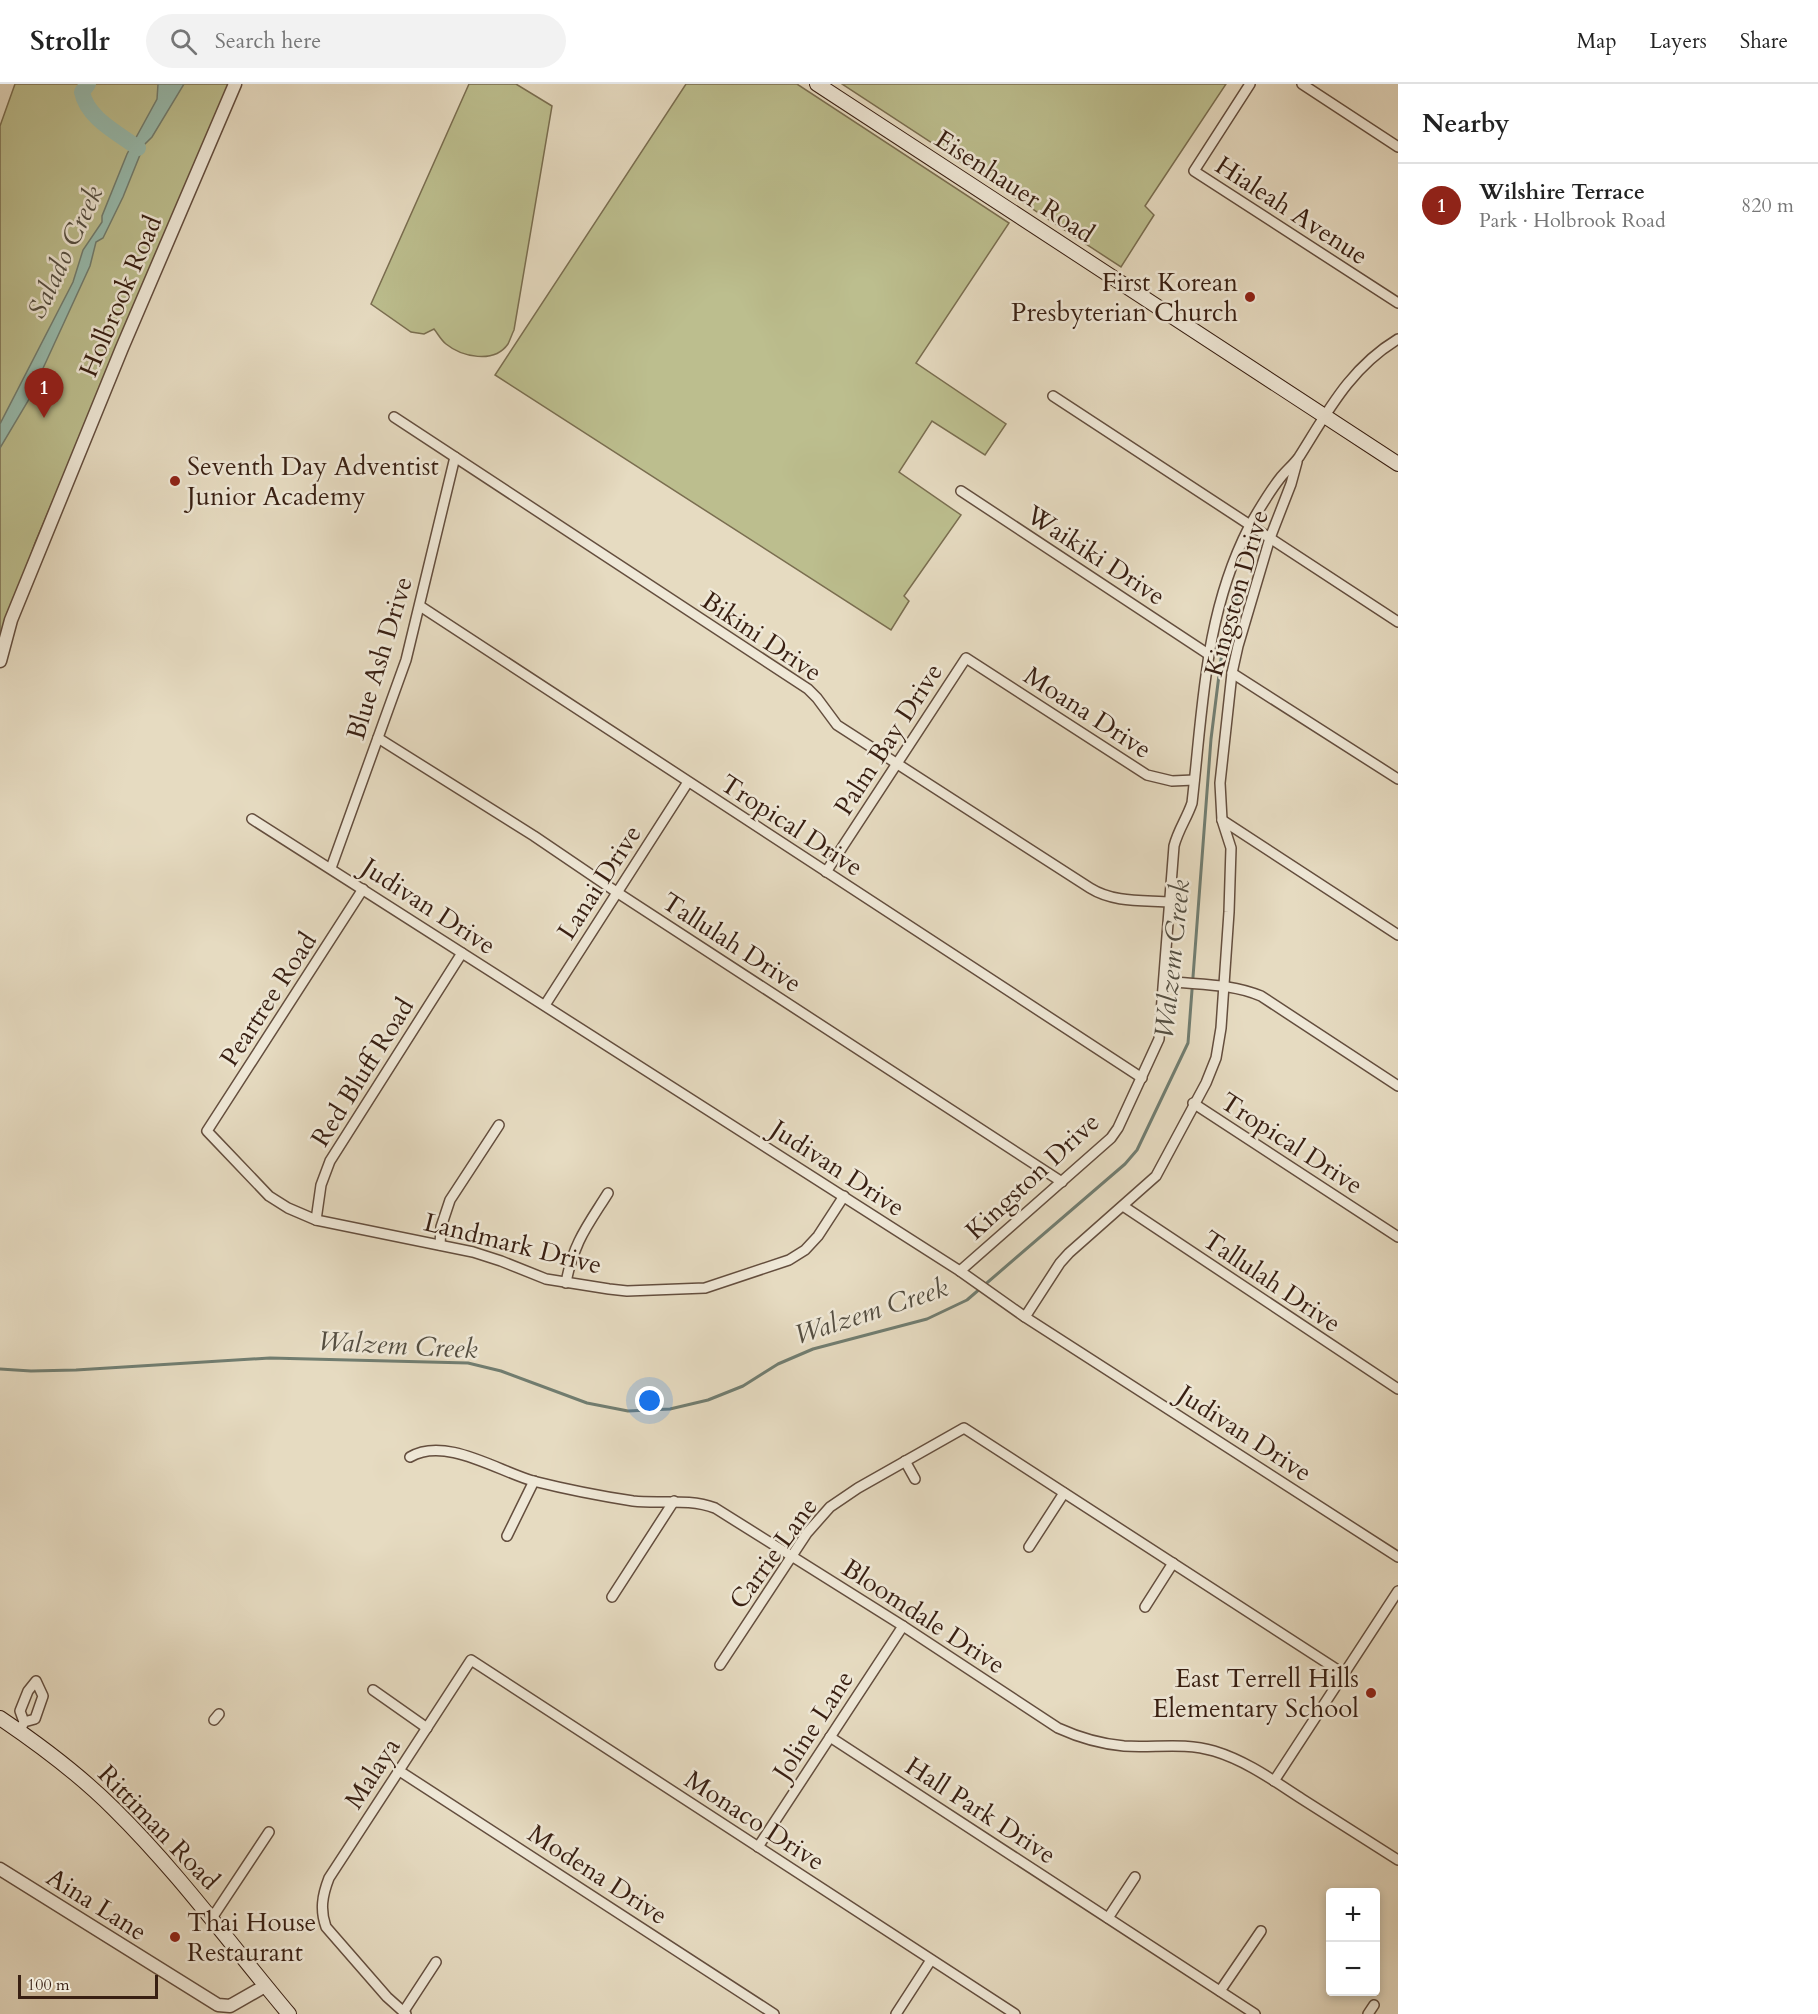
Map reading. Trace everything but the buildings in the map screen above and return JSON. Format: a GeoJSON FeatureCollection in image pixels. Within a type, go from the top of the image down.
{"type":"FeatureCollection","features":[{"type":"Feature","properties":{"kind":"main road","name":"Eisenhauer Road"},"geometry":{"type":"LineString","coordinates":[[817,84],[1398,464]]}},
{"type":"Feature","properties":{"kind":"main road","name":"Rittiman Road"},"geometry":{"type":"LineString","coordinates":[[0,1718],[22,1727],[76,1774],[142,1837],[212,1918],[289,2014]]}},
{"type":"Feature","properties":{"kind":"street","name":"Holbrook Road"},"geometry":{"type":"LineString","coordinates":[[0,661],[11,620],[118,359],[235,84]]}},
{"type":"Feature","properties":{"kind":"street","name":"Hialeah Avenue"},"geometry":{"type":"LineString","coordinates":[[1250,84],[1194,171],[1398,303]]}},
{"type":"Feature","properties":{"kind":"street"},"geometry":{"type":"LineString","coordinates":[[1302,84],[1398,147]]}},
{"type":"Feature","properties":{"kind":"street","name":"Kingston Drive"},"geometry":{"type":"LineString","coordinates":[[1025,1317],[1060,1263],[1156,1176],[1193,1103],[1206,1083],[1216,1058],[1221,1028],[1231,848],[1222,820],[1220,783],[1232,673],[1238,646],[1269,538],[1291,484],[1298,460],[1349,380],[1362,366],[1398,339]]}},
{"type":"Feature","properties":{"kind":"street"},"geometry":{"type":"LineString","coordinates":[[1053,396],[1398,622]]}},
{"type":"Feature","properties":{"kind":"street","name":"Bikini Drive"},"geometry":{"type":"LineString","coordinates":[[394,417],[808,689],[837,725],[1102,896],[1171,902]]}},
{"type":"Feature","properties":{"kind":"street","name":"Blue Ash Drive"},"geometry":{"type":"LineString","coordinates":[[331,868],[406,660],[455,457]]}},
{"type":"Feature","properties":{"kind":"street","name":"Kingston Drive"},"geometry":{"type":"LineString","coordinates":[[960,1271],[1111,1138],[1158,1045],[1165,981],[1174,846],[1192,803],[1199,712],[1208,654],[1229,573],[1250,526],[1280,478],[1298,460]]}},
{"type":"Feature","properties":{"kind":"street","name":"Waikiki Drive"},"geometry":{"type":"LineString","coordinates":[[962,491],[1208,654]]}},
{"type":"Feature","properties":{"kind":"street","name":"Tropical Drive"},"geometry":{"type":"LineString","coordinates":[[420,606],[1142,1078]]}},
{"type":"Feature","properties":{"kind":"street","name":"Palm Bay Drive"},"geometry":{"type":"LineString","coordinates":[[826,872],[966,658]]}},
{"type":"Feature","properties":{"kind":"street","name":"Moana Drive"},"geometry":{"type":"LineString","coordinates":[[966,658],[1147,775],[1172,781],[1194,780]]}},
{"type":"Feature","properties":{"kind":"street"},"geometry":{"type":"LineString","coordinates":[[1232,673],[1256,686],[1398,779]]}},
{"type":"Feature","properties":{"kind":"street","name":"Tallulah Drive"},"geometry":{"type":"LineString","coordinates":[[378,738],[534,836],[1062,1182]]}},
{"type":"Feature","properties":{"kind":"street","name":"Lanai Drive"},"geometry":{"type":"LineString","coordinates":[[545,1005],[688,782]]}},
{"type":"Feature","properties":{"kind":"street","name":"Judivan Drive"},"geometry":{"type":"LineString","coordinates":[[252,819],[844,1196],[975,1281],[1025,1317],[1398,1557]]}},
{"type":"Feature","properties":{"kind":"street"},"geometry":{"type":"LineString","coordinates":[[1222,820],[1398,935]]}},
{"type":"Feature","properties":{"kind":"street","name":"Peartree Road"},"geometry":{"type":"LineString","coordinates":[[207,1131],[363,889]]}},
{"type":"Feature","properties":{"kind":"street","name":"Red Bluff Road"},"geometry":{"type":"LineString","coordinates":[[316,1220],[321,1185],[330,1161],[462,953]]}},
{"type":"Feature","properties":{"kind":"street"},"geometry":{"type":"LineString","coordinates":[[1165,981],[1224,985],[1261,996],[1398,1086]]}},
{"type":"Feature","properties":{"kind":"street","name":"Tropical Drive"},"geometry":{"type":"LineString","coordinates":[[1193,1103],[1398,1237]]}},
{"type":"Feature","properties":{"kind":"street"},"geometry":{"type":"LineString","coordinates":[[440,1245],[441,1227],[450,1200],[499,1125]]}},
{"type":"Feature","properties":{"kind":"street","name":"Landmark Drive"},"geometry":{"type":"LineString","coordinates":[[207,1131],[269,1196],[288,1208],[316,1220],[489,1257],[537,1276],[566,1283],[627,1291],[714,1286],[789,1260],[797,1256],[818,1236],[844,1196]]}},
{"type":"Feature","properties":{"kind":"street"},"geometry":{"type":"LineString","coordinates":[[566,1283],[571,1256],[608,1192]]}},
{"type":"Feature","properties":{"kind":"street","name":"Tallulah Drive"},"geometry":{"type":"LineString","coordinates":[[1123,1206],[1398,1389]]}},
{"type":"Feature","properties":{"kind":"street","name":"Carrie Lane"},"geometry":{"type":"LineString","coordinates":[[720,1665],[807,1533],[830,1507],[850,1492],[964,1428],[1064,1493]]}},
{"type":"Feature","properties":{"kind":"street","name":"Bloomdale Drive"},"geometry":{"type":"LineString","coordinates":[[410,1457],[419,1452],[447,1451],[470,1457],[534,1481],[633,1501],[674,1501],[705,1504],[715,1508],[903,1626],[1049,1722],[1074,1735],[1107,1744],[1177,1745],[1213,1751],[1246,1764],[1398,1860]]}},
{"type":"Feature","properties":{"kind":"street"},"geometry":{"type":"LineString","coordinates":[[905,1461],[915,1479]]}},
{"type":"Feature","properties":{"kind":"street"},"geometry":{"type":"LineString","coordinates":[[507,1536],[534,1481]]}},
{"type":"Feature","properties":{"kind":"street"},"geometry":{"type":"LineString","coordinates":[[1029,1547],[1064,1493],[1344,1674]]}},
{"type":"Feature","properties":{"kind":"street"},"geometry":{"type":"LineString","coordinates":[[612,1597],[674,1501]]}},
{"type":"Feature","properties":{"kind":"street"},"geometry":{"type":"LineString","coordinates":[[1145,1607],[1173,1563]]}},
{"type":"Feature","properties":{"kind":"street"},"geometry":{"type":"LineString","coordinates":[[1274,1781],[1398,1591]]}},
{"type":"Feature","properties":{"kind":"street","name":"Joline Lane"},"geometry":{"type":"LineString","coordinates":[[758,1847],[903,1626]]}},
{"type":"Feature","properties":{"kind":"street","name":"Malaya"},"geometry":{"type":"LineString","coordinates":[[405,2013],[387,1997],[326,1927],[322,1914],[323,1893],[329,1878],[471,1660]]}},
{"type":"Feature","properties":{"kind":"street","name":"Monaco Drive"},"geometry":{"type":"LineString","coordinates":[[471,1660],[1016,2014]]}},
{"type":"Feature","properties":{"kind":"street"},"geometry":{"type":"LineString","coordinates":[[373,1690],[427,1728]]}},
{"type":"Feature","properties":{"kind":"street","name":"Hall Park Drive"},"geometry":{"type":"LineString","coordinates":[[830,1737],[1255,2014]]}},
{"type":"Feature","properties":{"kind":"street","name":"Modena Drive"},"geometry":{"type":"LineString","coordinates":[[398,1770],[774,2014]]}},
{"type":"Feature","properties":{"kind":"street"},"geometry":{"type":"LineString","coordinates":[[212,1918],[269,1832]]}},
{"type":"Feature","properties":{"kind":"street","name":"Aina Lane"},"geometry":{"type":"LineString","coordinates":[[0,1869],[218,2005],[230,2006],[265,1986]]}},
{"type":"Feature","properties":{"kind":"street"},"geometry":{"type":"LineString","coordinates":[[1108,1918],[1135,1877]]}},
{"type":"Feature","properties":{"kind":"street"},"geometry":{"type":"LineString","coordinates":[[1220,1991],[1261,1931]]}},
{"type":"Feature","properties":{"kind":"street"},"geometry":{"type":"LineString","coordinates":[[896,2014],[931,1960]]}},
{"type":"Feature","properties":{"kind":"street"},"geometry":{"type":"LineString","coordinates":[[405,2013],[436,1962]]}},
{"type":"Feature","properties":{"kind":"street"},"geometry":{"type":"LineString","coordinates":[[1368,2014],[1374,2004]]}},
{"type":"Feature","properties":{"kind":"green space"},"geometry":{"type":"Polygon","coordinates":[[[15,84],[230,84],[35,543],[0,643],[0,126],[15,84]]]}},
{"type":"Feature","properties":{"kind":"green space"},"geometry":{"type":"Polygon","coordinates":[[[469,84],[516,84],[552,106],[514,330],[508,344],[502,350],[486,356],[469,355],[453,349],[434,329],[424,334],[411,332],[371,304],[469,84]]]}},
{"type":"Feature","properties":{"kind":"green space"},"geometry":{"type":"Polygon","coordinates":[[[686,84],[797,84],[1009,223],[916,363],[1006,424],[985,455],[932,421],[899,472],[961,515],[904,596],[909,601],[891,630],[495,375],[686,84]]]}},
{"type":"Feature","properties":{"kind":"green space"},"geometry":{"type":"Polygon","coordinates":[[[842,84],[1226,84],[1145,206],[1154,215],[1121,267],[842,84]]]}},
{"type":"Feature","properties":{"kind":"water"},"geometry":{"type":"Polygon","coordinates":[[[158,84],[184,84],[152,137],[144,145],[103,238],[96,242],[90,266],[28,401],[0,448],[0,424],[73,282],[83,250],[102,222],[102,216],[127,154],[157,99],[158,84]]]}},
{"type":"Feature","properties":{"kind":"waterway"},"geometry":{"type":"LineString","coordinates":[[88,84],[82,92],[90,110],[104,124],[138,148]]}},
{"type":"Feature","properties":{"kind":"waterway","name":"Walzem Creek"},"geometry":{"type":"LineString","coordinates":[[0,1369],[76,1370],[270,1358],[468,1363],[501,1371],[587,1403],[628,1411],[670,1409],[708,1400],[743,1386],[778,1364],[813,1349],[927,1319],[967,1300],[1125,1164],[1137,1150],[1188,1043],[1211,739],[1221,659],[1240,586]]}},
{"type":"Feature","properties":{"kind":"place","name":"First Korean Presbyterian Church"},"geometry":{"type":"Point","coordinates":[1250,297]}},
{"type":"Feature","properties":{"kind":"place","name":"Wilshire Terrace"},"geometry":{"type":"Point","coordinates":[44,418]}},
{"type":"Feature","properties":{"kind":"place","name":"Seventh Day Adventist Junior Academy"},"geometry":{"type":"Point","coordinates":[175,481]}},
{"type":"Feature","properties":{"kind":"place","name":"East Terrell Hills Elementary School"},"geometry":{"type":"Point","coordinates":[1371,1693]}},
{"type":"Feature","properties":{"kind":"place","name":"Thai House Restaurant"},"geometry":{"type":"Point","coordinates":[175,1937]}},
{"type":"Feature","properties":{"kind":"water label","name":"Salado Creek"},"geometry":{"type":"Point","coordinates":[65,252]}}]}
